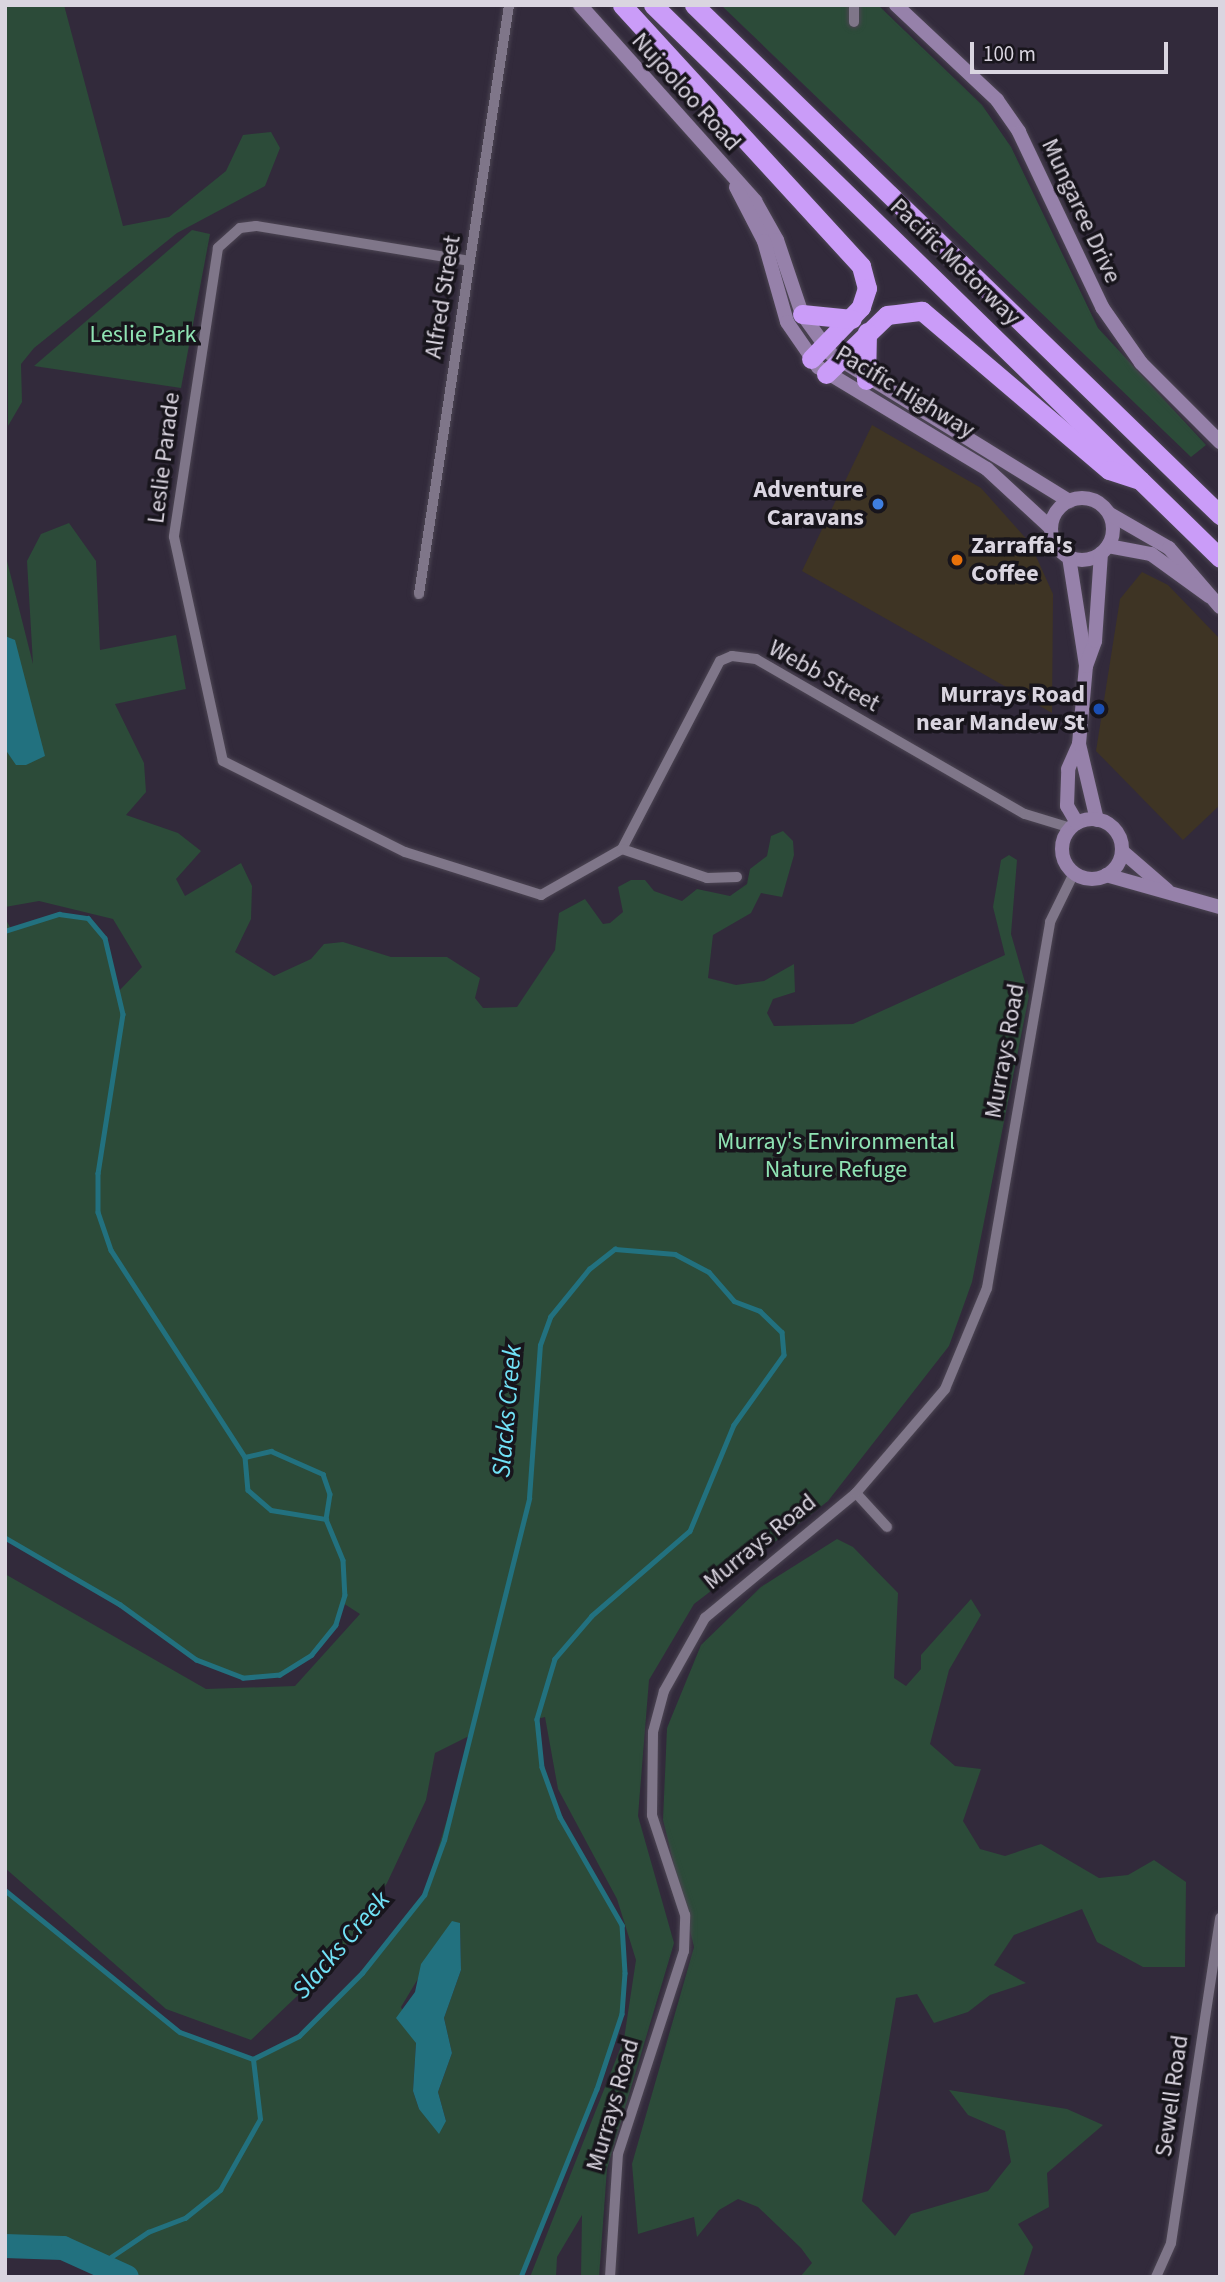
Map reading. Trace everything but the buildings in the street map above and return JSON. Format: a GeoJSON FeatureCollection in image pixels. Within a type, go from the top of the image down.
{"type":"FeatureCollection","features":[{"type":"Feature","properties":{"kind":"highway"},"geometry":{"type":"LineString","coordinates":[[622,5],[858,260],[866,288],[859,326],[866,380]]}},
{"type":"Feature","properties":{"kind":"highway","name":"Pacific Motorway"},"geometry":{"type":"LineString","coordinates":[[653,5],[1220,558]]}},
{"type":"Feature","properties":{"kind":"highway","name":"Pacific Motorway"},"geometry":{"type":"LineString","coordinates":[[694,5],[1220,515]]}},
{"type":"Feature","properties":{"kind":"highway"},"geometry":{"type":"LineString","coordinates":[[825,360],[859,326],[892,312],[927,313],[1110,470],[1144,481]]}},
{"type":"Feature","properties":{"kind":"highway"},"geometry":{"type":"LineString","coordinates":[[802,314],[859,326]]}},
{"type":"Feature","properties":{"kind":"street","name":"Alfred Street"},"geometry":{"type":"LineString","coordinates":[[419,594],[509,5]]}},
{"type":"Feature","properties":{"kind":"street","name":"Nujooloo Road"},"geometry":{"type":"LineString","coordinates":[[580,5],[732,177]]}},
{"type":"Feature","properties":{"kind":"street"},"geometry":{"type":"LineString","coordinates":[[854,5],[854,22]]}},
{"type":"Feature","properties":{"kind":"street","name":"Mungaree Drive"},"geometry":{"type":"LineString","coordinates":[[896,5],[997,100],[1101,307],[1141,363],[1220,442]]}},
{"type":"Feature","properties":{"kind":"street","name":"Pacific Highway"},"geometry":{"type":"LineString","coordinates":[[732,177],[771,226],[802,314],[825,360],[866,380],[1069,500]]}},
{"type":"Feature","properties":{"kind":"street","name":"Pacific Highway"},"geometry":{"type":"LineString","coordinates":[[732,177],[764,241],[787,322],[825,360],[987,469],[1051,528]]}},
{"type":"Feature","properties":{"kind":"street","name":"Leslie Parade"},"geometry":{"type":"LineString","coordinates":[[470,261],[256,226],[228,234],[213,262],[174,537],[223,761],[405,852],[497,877]]}},
{"type":"Feature","properties":{"kind":"street"},"geometry":{"type":"LineString","coordinates":[[1215,602],[1169,548],[1087,498],[1069,500],[1051,528],[1055,545],[1069,557],[1086,666],[1079,744],[1067,789],[1074,825],[1063,856],[1074,873],[1106,875],[1116,883],[1167,890],[1220,907]]}},
{"type":"Feature","properties":{"kind":"street"},"geometry":{"type":"LineString","coordinates":[[1086,666],[1095,641],[1110,514]]}},
{"type":"Feature","properties":{"kind":"street"},"geometry":{"type":"LineString","coordinates":[[1069,557],[1105,549],[1150,554],[1215,602]]}},
{"type":"Feature","properties":{"kind":"street","name":"Webb Street"},"geometry":{"type":"LineString","coordinates":[[497,877],[541,895],[557,892],[622,849],[720,661],[732,656],[755,659],[1025,814],[1074,825]]}},
{"type":"Feature","properties":{"kind":"street"},"geometry":{"type":"LineString","coordinates":[[1079,744],[1097,820],[1118,834],[1122,851],[1167,890]]}},
{"type":"Feature","properties":{"kind":"street"},"geometry":{"type":"LineString","coordinates":[[1074,825],[1097,820]]}},
{"type":"Feature","properties":{"kind":"street"},"geometry":{"type":"LineString","coordinates":[[622,849],[707,878],[737,877]]}},
{"type":"Feature","properties":{"kind":"street"},"geometry":{"type":"LineString","coordinates":[[1106,875],[1122,851]]}},
{"type":"Feature","properties":{"kind":"street","name":"Murrays Road"},"geometry":{"type":"LineString","coordinates":[[610,2277],[618,2154],[684,1951],[685,1915],[653,1815],[650,1788],[653,1732],[664,1691],[705,1618],[856,1493],[945,1389],[987,1287],[1050,922],[1074,873]]}},
{"type":"Feature","properties":{"kind":"street"},"geometry":{"type":"LineString","coordinates":[[856,1493],[887,1527]]}},
{"type":"Feature","properties":{"kind":"street","name":"Sewell Road"},"geometry":{"type":"LineString","coordinates":[[1156,2277],[1171,2243],[1220,1918]]}},
{"type":"Feature","properties":{"kind":"shaded area"},"geometry":{"type":"Polygon","coordinates":[[[872,425],[981,488],[1030,543],[1053,594],[1052,713],[802,571],[872,425]]]}},
{"type":"Feature","properties":{"kind":"shaded area"},"geometry":{"type":"Polygon","coordinates":[[[1142,572],[1168,585],[1220,639],[1220,805],[1183,840],[1096,751],[1120,599],[1142,572]]]}},
{"type":"Feature","properties":{"kind":"green space"},"geometry":{"type":"Polygon","coordinates":[[[5,5],[64,5],[123,226],[169,217],[226,171],[243,135],[271,132],[280,148],[265,186],[177,233],[34,348],[21,364],[22,402],[8,426],[5,5]]]}},
{"type":"Feature","properties":{"kind":"green space"},"geometry":{"type":"Polygon","coordinates":[[[721,5],[878,5],[982,105],[1011,147],[1098,328],[1206,445],[1191,457],[721,5]]]}},
{"type":"Feature","properties":{"kind":"green space","name":"Leslie Park"},"geometry":{"type":"Polygon","coordinates":[[[192,230],[210,234],[181,388],[34,366],[192,230]]]}},
{"type":"Feature","properties":{"kind":"green space","name":"Murray's Environmental Nature Refuge"},"geometry":{"type":"Polygon","coordinates":[[[69,523],[96,561],[100,650],[176,635],[186,689],[115,704],[144,763],[146,792],[126,815],[178,833],[201,851],[176,879],[185,896],[241,863],[252,886],[251,919],[235,952],[274,976],[311,959],[324,944],[343,942],[391,957],[447,957],[480,978],[475,998],[483,1008],[517,1007],[555,950],[559,913],[585,899],[603,924],[610,923],[623,912],[618,887],[631,880],[645,880],[654,891],[682,901],[697,889],[730,896],[747,884],[750,869],[767,856],[771,836],[783,831],[793,841],[794,855],[782,897],[761,893],[751,913],[713,935],[708,978],[736,985],[764,981],[794,964],[795,992],[773,999],[767,1013],[774,1026],[853,1024],[1005,955],[993,907],[1001,860],[1009,855],[1017,860],[1011,934],[1029,996],[972,1282],[949,1346],[828,1501],[694,1604],[649,1680],[638,1816],[674,1943],[607,2169],[599,2277],[581,2277],[582,2215],[557,2257],[556,2277],[530,2277],[624,2039],[636,1960],[617,1899],[558,1789],[545,1717],[537,1719],[542,1767],[560,1817],[622,1925],[625,1973],[622,2014],[597,2089],[521,2277],[127,2277],[63,2248],[5,2246],[5,1890],[180,2032],[254,2059],[299,2036],[362,1973],[424,1895],[473,1734],[435,1753],[426,1800],[387,1883],[338,1957],[251,2040],[166,2009],[5,1868],[5,1574],[206,1689],[295,1686],[360,1614],[343,1603],[336,1625],[312,1655],[280,1675],[243,1678],[196,1660],[120,1605],[5,1538],[5,918],[11,929],[59,914],[88,918],[105,938],[118,992],[142,967],[113,919],[39,901],[5,907],[5,553],[33,664],[27,561],[41,534],[69,523]],[[452,1922],[401,2007],[416,2043],[413,2091],[419,2109],[446,2121],[438,2092],[452,2053],[444,2018],[461,1970],[460,1924],[452,1922]]]}},
{"type":"Feature","properties":{"kind":"green space"},"geometry":{"type":"Polygon","coordinates":[[[837,1539],[853,1547],[898,1593],[894,1678],[906,1686],[921,1669],[921,1655],[971,1599],[981,1615],[949,1670],[930,1744],[955,1766],[981,1769],[963,1821],[980,1849],[1005,1856],[1041,1844],[1099,1878],[1128,1875],[1154,1860],[1186,1882],[1185,1967],[1143,1967],[1097,1942],[1082,1909],[1014,1935],[994,1965],[1026,1983],[990,1995],[968,2012],[934,2023],[917,1994],[896,1998],[862,2201],[895,2236],[911,2214],[988,2191],[1011,2162],[1005,2131],[968,2115],[949,2090],[1067,2109],[1103,2125],[1047,2173],[1049,2207],[1018,2224],[1033,2247],[1023,2277],[800,2277],[812,2263],[801,2248],[758,2207],[738,2199],[719,2210],[697,2237],[694,2217],[638,2234],[632,2164],[694,1947],[663,1820],[667,1728],[701,1645],[761,1587],[837,1539]]]}},
{"type":"Feature","properties":{"kind":"water"},"geometry":{"type":"Polygon","coordinates":[[[5,636],[15,640],[45,756],[26,765],[16,765],[5,749],[5,636]]]}},
{"type":"Feature","properties":{"kind":"water"},"geometry":{"type":"Polygon","coordinates":[[[452,1921],[460,1923],[461,1970],[444,2018],[452,2053],[438,2092],[446,2121],[439,2134],[419,2109],[413,2091],[416,2043],[396,2018],[415,1992],[421,1964],[452,1921]]]}},
{"type":"Feature","properties":{"kind":"waterway","name":"Slacks Creek"},"geometry":{"type":"LineString","coordinates":[[5,931],[59,914],[88,918],[105,938],[123,1014],[98,1173],[98,1212],[111,1250],[245,1457],[248,1490],[271,1510],[326,1519],[343,1560],[345,1595],[336,1625],[312,1655],[280,1675],[243,1678],[196,1660],[120,1605],[5,1538]]}},
{"type":"Feature","properties":{"kind":"waterway","name":"Slacks Creek"},"geometry":{"type":"LineString","coordinates":[[5,1890],[180,2032],[253,2059],[299,2036],[362,1973],[424,1895],[444,1840],[529,1498],[540,1345],[550,1317],[589,1269],[615,1249],[675,1254],[709,1272],[734,1301],[760,1311],[782,1332],[784,1355],[734,1425],[690,1531],[592,1616],[555,1659],[537,1719],[542,1767],[560,1817],[622,1925],[625,1973],[622,2014],[597,2089],[521,2277]]}},
{"type":"Feature","properties":{"kind":"waterway"},"geometry":{"type":"LineString","coordinates":[[245,1457],[271,1451],[323,1474],[330,1494],[326,1519]]}},
{"type":"Feature","properties":{"kind":"waterway"},"geometry":{"type":"LineString","coordinates":[[105,2261],[148,2232],[185,2218],[220,2190],[260,2119],[253,2059]]}},
{"type":"Feature","properties":{"kind":"waterway","name":"Slacks Creek"},"geometry":{"type":"LineString","coordinates":[[5,2246],[63,2248],[127,2277]]}},
{"type":"Feature","properties":{"kind":"place","name":"Adventure Caravans"},"geometry":{"type":"Point","coordinates":[878,504]}},
{"type":"Feature","properties":{"kind":"place","name":"Zarraffa's Coffee"},"geometry":{"type":"Point","coordinates":[957,560]}},
{"type":"Feature","properties":{"kind":"place","name":"Murrays Road near Mandew St"},"geometry":{"type":"Point","coordinates":[1099,709]}}]}
